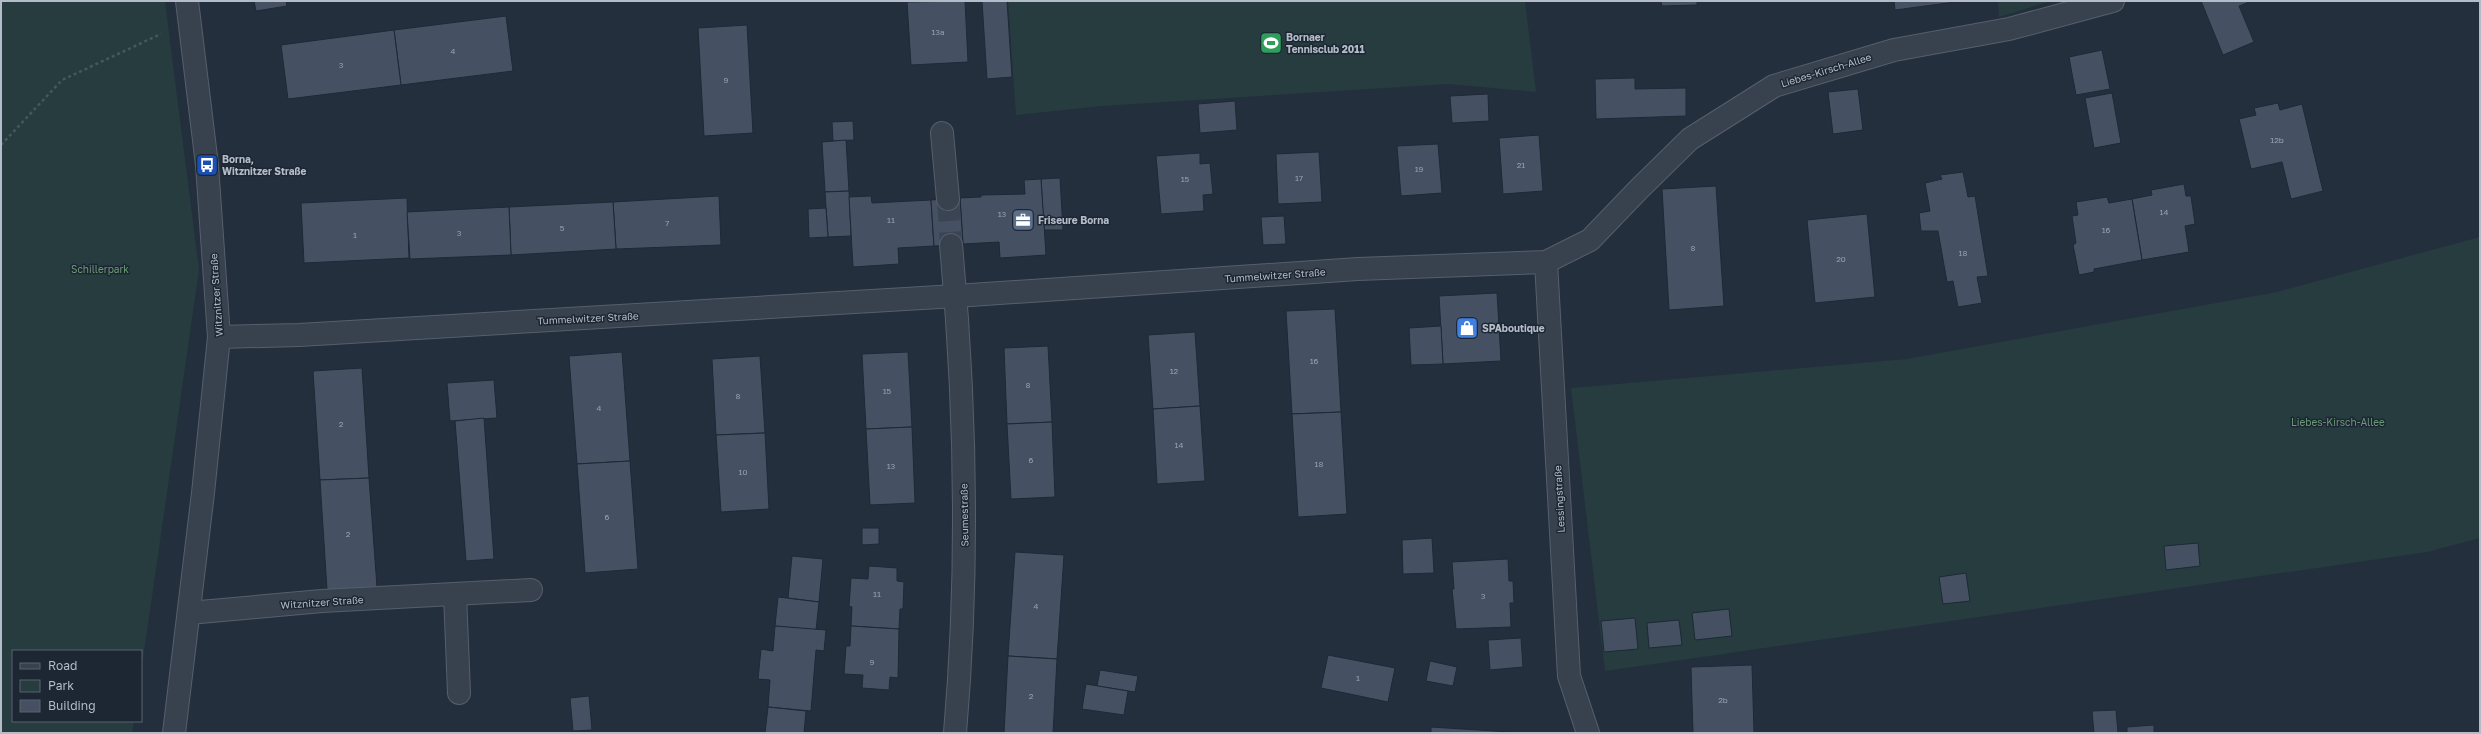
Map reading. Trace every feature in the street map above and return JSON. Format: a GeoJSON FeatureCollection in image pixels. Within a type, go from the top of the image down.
{"type":"FeatureCollection","features":[{"type":"Feature","properties":{"kind":"street","name":"Liebes-Kirsch-Allee"},"geometry":{"type":"LineString","coordinates":[[1590,240],[1638,189],[1690,139],[1774,86],[1894,50],[2009,29],[2112,1]]}},
{"type":"Feature","properties":{"kind":"street","name":"Witznitzer Straße"},"geometry":{"type":"LineString","coordinates":[[174,733],[189,613],[219,337],[207,165],[188,11]]}},
{"type":"Feature","properties":{"kind":"street"},"geometry":{"type":"LineString","coordinates":[[942,133],[948,199]]}},
{"type":"Feature","properties":{"kind":"street","name":"Tummelwitzer Straße"},"geometry":{"type":"LineString","coordinates":[[219,337],[299,335],[956,296],[1358,269],[1546,262],[1590,240]]}},
{"type":"Feature","properties":{"kind":"street"},"geometry":{"type":"LineString","coordinates":[[951,245],[956,296]]}},
{"type":"Feature","properties":{"kind":"street","name":"Lessingstraße"},"geometry":{"type":"LineString","coordinates":[[1546,262],[1569,676],[1588,733]]}},
{"type":"Feature","properties":{"kind":"street","name":"Seumestraße"},"geometry":{"type":"LineString","coordinates":[[955,733],[964,627],[965,529],[956,296]]}},
{"type":"Feature","properties":{"kind":"street","name":"Witznitzer Straße"},"geometry":{"type":"LineString","coordinates":[[189,613],[322,601],[531,590]]}},
{"type":"Feature","properties":{"kind":"street"},"geometry":{"type":"LineString","coordinates":[[455,594],[459,693]]}},
{"type":"Feature","properties":{"kind":"path"},"geometry":{"type":"LineString","coordinates":[[1,145],[62,80],[188,11]]}},
{"type":"Feature","properties":{"kind":"green space","name":"Schillerpark"},"geometry":{"type":"Polygon","coordinates":[[[1,1],[165,1],[199,270],[142,666],[142,650],[12,650],[12,722],[134,722],[132,733],[1,733],[1,1]]]}},
{"type":"Feature","properties":{"kind":"green space","name":"Bornaer Tennisclub 2011"},"geometry":{"type":"Polygon","coordinates":[[[1008,1],[1525,1],[1536,92],[1448,84],[1102,106],[1016,115],[1008,1]]]}},
{"type":"Feature","properties":{"kind":"green space"},"geometry":{"type":"Polygon","coordinates":[[[1998,1],[2051,1],[1999,17],[1998,1]]]}},
{"type":"Feature","properties":{"kind":"green space","name":"Liebes-Kirsch-Allee"},"geometry":{"type":"Polygon","coordinates":[[[2480,237],[2480,538],[2427,552],[1605,671],[1571,388],[1907,359],[2277,292],[2480,237]]]}},
{"type":"Feature","properties":{"kind":"building"},"geometry":{"type":"Polygon","coordinates":[[[254,1],[286,1],[287,6],[256,11],[254,1]]]}},
{"type":"Feature","properties":{"kind":"building"},"geometry":{"type":"Polygon","coordinates":[[[965,1],[968,62],[911,65],[907,2],[965,1]]]}},
{"type":"Feature","properties":{"kind":"building"},"geometry":{"type":"Polygon","coordinates":[[[982,1],[1007,1],[1012,77],[987,79],[982,1]]]}},
{"type":"Feature","properties":{"kind":"building"},"geometry":{"type":"Polygon","coordinates":[[[1661,1],[1697,1],[1697,5],[1662,6],[1661,1]]]}},
{"type":"Feature","properties":{"kind":"building"},"geometry":{"type":"Polygon","coordinates":[[[1894,1],[1963,1],[1895,10],[1894,1]]]}},
{"type":"Feature","properties":{"kind":"building"},"geometry":{"type":"Polygon","coordinates":[[[2201,1],[2252,1],[2239,6],[2254,42],[2223,55],[2201,1]]]}},
{"type":"Feature","properties":{"kind":"building"},"geometry":{"type":"Polygon","coordinates":[[[506,16],[513,71],[401,85],[394,30],[506,16]]]}},
{"type":"Feature","properties":{"kind":"building"},"geometry":{"type":"Polygon","coordinates":[[[747,25],[753,133],[704,136],[698,28],[747,25]]]}},
{"type":"Feature","properties":{"kind":"building"},"geometry":{"type":"Polygon","coordinates":[[[394,30],[401,85],[288,99],[281,45],[394,30]]]}},
{"type":"Feature","properties":{"kind":"building"},"geometry":{"type":"Polygon","coordinates":[[[2102,50],[2110,89],[2076,95],[2069,57],[2102,50]]]}},
{"type":"Feature","properties":{"kind":"building"},"geometry":{"type":"Polygon","coordinates":[[[1635,78],[1635,89],[1686,88],[1686,116],[1596,119],[1595,79],[1635,78]]]}},
{"type":"Feature","properties":{"kind":"building"},"geometry":{"type":"Polygon","coordinates":[[[1858,89],[1863,130],[1833,134],[1828,92],[1858,89]]]}},
{"type":"Feature","properties":{"kind":"building"},"geometry":{"type":"Polygon","coordinates":[[[2112,93],[2121,143],[2094,148],[2085,98],[2112,93]]]}},
{"type":"Feature","properties":{"kind":"building"},"geometry":{"type":"Polygon","coordinates":[[[1488,94],[1489,121],[1452,123],[1450,96],[1488,94]]]}},
{"type":"Feature","properties":{"kind":"building"},"geometry":{"type":"Polygon","coordinates":[[[1235,101],[1237,130],[1200,133],[1198,104],[1235,101]]]}},
{"type":"Feature","properties":{"kind":"building"},"geometry":{"type":"Polygon","coordinates":[[[2278,103],[2280,110],[2302,104],[2323,191],[2291,199],[2282,162],[2251,169],[2239,119],[2256,115],[2254,108],[2278,103]]]}},
{"type":"Feature","properties":{"kind":"building"},"geometry":{"type":"Polygon","coordinates":[[[853,121],[854,140],[833,141],[832,122],[853,121]]]}},
{"type":"Feature","properties":{"kind":"building"},"geometry":{"type":"Polygon","coordinates":[[[1539,135],[1543,191],[1503,194],[1499,138],[1539,135]]]}},
{"type":"Feature","properties":{"kind":"building"},"geometry":{"type":"Polygon","coordinates":[[[846,140],[849,191],[825,192],[822,142],[846,140]]]}},
{"type":"Feature","properties":{"kind":"building"},"geometry":{"type":"Polygon","coordinates":[[[1438,144],[1442,193],[1401,196],[1397,146],[1438,144]]]}},
{"type":"Feature","properties":{"kind":"building"},"geometry":{"type":"Polygon","coordinates":[[[1319,152],[1322,202],[1278,204],[1276,154],[1319,152]]]}},
{"type":"Feature","properties":{"kind":"building"},"geometry":{"type":"Polygon","coordinates":[[[1200,153],[1200,164],[1210,163],[1213,194],[1203,195],[1204,211],[1161,214],[1156,156],[1200,153]]]}},
{"type":"Feature","properties":{"kind":"building"},"geometry":{"type":"Polygon","coordinates":[[[1963,172],[1968,197],[1975,196],[1988,276],[1977,277],[1982,303],[1958,307],[1953,281],[1947,282],[1938,231],[1921,231],[1919,213],[1930,211],[1925,183],[1942,179],[1940,175],[1963,172]]]}},
{"type":"Feature","properties":{"kind":"building"},"geometry":{"type":"Polygon","coordinates":[[[1060,178],[1063,230],[1044,230],[1041,179],[1060,178]]]}},
{"type":"Feature","properties":{"kind":"building"},"geometry":{"type":"Polygon","coordinates":[[[1041,179],[1046,255],[1000,258],[999,242],[963,244],[960,198],[981,197],[981,195],[1025,194],[1024,180],[1041,179]]]}},
{"type":"Feature","properties":{"kind":"building"},"geometry":{"type":"Polygon","coordinates":[[[2184,184],[2186,196],[2191,196],[2195,224],[2185,226],[2189,252],[2142,260],[2132,199],[2152,195],[2151,190],[2184,184]]]}},
{"type":"Feature","properties":{"kind":"building"},"geometry":{"type":"Polygon","coordinates":[[[1716,186],[1724,306],[1669,310],[1662,189],[1716,186]]]}},
{"type":"Feature","properties":{"kind":"building"},"geometry":{"type":"Polygon","coordinates":[[[849,191],[851,236],[828,237],[825,192],[849,191]]]}},
{"type":"Feature","properties":{"kind":"building"},"geometry":{"type":"Polygon","coordinates":[[[719,196],[721,245],[616,249],[613,202],[719,196]]]}},
{"type":"Feature","properties":{"kind":"building"},"geometry":{"type":"Polygon","coordinates":[[[871,196],[872,203],[931,200],[934,246],[898,248],[899,264],[853,267],[849,197],[871,196]]]}},
{"type":"Feature","properties":{"kind":"building"},"geometry":{"type":"Polygon","coordinates":[[[2107,197],[2109,203],[2132,199],[2142,260],[2094,269],[2094,272],[2079,275],[2073,245],[2076,243],[2072,216],[2078,215],[2076,202],[2107,197]]]}},
{"type":"Feature","properties":{"kind":"building"},"geometry":{"type":"Polygon","coordinates":[[[407,198],[409,258],[304,263],[301,203],[407,198]]]}},
{"type":"Feature","properties":{"kind":"building"},"geometry":{"type":"Polygon","coordinates":[[[960,198],[963,244],[934,246],[931,200],[960,198]]]}},
{"type":"Feature","properties":{"kind":"building"},"geometry":{"type":"Polygon","coordinates":[[[613,202],[616,249],[511,255],[509,207],[613,202]]]}},
{"type":"Feature","properties":{"kind":"building"},"geometry":{"type":"Polygon","coordinates":[[[509,207],[511,255],[410,259],[407,212],[509,207]]]}},
{"type":"Feature","properties":{"kind":"building"},"geometry":{"type":"Polygon","coordinates":[[[826,208],[828,237],[809,238],[808,209],[826,208]]]}},
{"type":"Feature","properties":{"kind":"building"},"geometry":{"type":"Polygon","coordinates":[[[1867,214],[1875,297],[1815,303],[1807,220],[1867,214]]]}},
{"type":"Feature","properties":{"kind":"building"},"geometry":{"type":"Polygon","coordinates":[[[1284,216],[1286,244],[1263,245],[1261,217],[1284,216]]]}},
{"type":"Feature","properties":{"kind":"building"},"geometry":{"type":"Polygon","coordinates":[[[1497,293],[1501,361],[1443,364],[1439,296],[1497,293]]]}},
{"type":"Feature","properties":{"kind":"building"},"geometry":{"type":"Polygon","coordinates":[[[1335,309],[1341,412],[1292,414],[1286,311],[1335,309]]]}},
{"type":"Feature","properties":{"kind":"building"},"geometry":{"type":"Polygon","coordinates":[[[1441,326],[1443,364],[1411,365],[1409,328],[1441,326]]]}},
{"type":"Feature","properties":{"kind":"building"},"geometry":{"type":"Polygon","coordinates":[[[1195,332],[1200,406],[1153,409],[1148,335],[1195,332]]]}},
{"type":"Feature","properties":{"kind":"building"},"geometry":{"type":"Polygon","coordinates":[[[1048,346],[1052,422],[1007,424],[1004,348],[1048,346]]]}},
{"type":"Feature","properties":{"kind":"building"},"geometry":{"type":"Polygon","coordinates":[[[622,352],[630,461],[577,464],[569,356],[622,352]]]}},
{"type":"Feature","properties":{"kind":"building"},"geometry":{"type":"Polygon","coordinates":[[[908,352],[912,427],[866,429],[862,354],[908,352]]]}},
{"type":"Feature","properties":{"kind":"building"},"geometry":{"type":"Polygon","coordinates":[[[760,356],[765,433],[716,435],[712,359],[760,356]]]}},
{"type":"Feature","properties":{"kind":"building"},"geometry":{"type":"Polygon","coordinates":[[[362,368],[369,478],[320,480],[313,371],[362,368]]]}},
{"type":"Feature","properties":{"kind":"building"},"geometry":{"type":"Polygon","coordinates":[[[494,380],[497,418],[450,421],[447,383],[494,380]]]}},
{"type":"Feature","properties":{"kind":"building"},"geometry":{"type":"Polygon","coordinates":[[[1200,406],[1205,481],[1157,484],[1153,409],[1200,406]]]}},
{"type":"Feature","properties":{"kind":"building"},"geometry":{"type":"Polygon","coordinates":[[[1341,412],[1347,514],[1298,517],[1292,414],[1341,412]]]}},
{"type":"Feature","properties":{"kind":"building"},"geometry":{"type":"Polygon","coordinates":[[[484,418],[494,559],[466,561],[455,421],[484,418]]]}},
{"type":"Feature","properties":{"kind":"building"},"geometry":{"type":"Polygon","coordinates":[[[1052,422],[1055,497],[1011,499],[1007,424],[1052,422]]]}},
{"type":"Feature","properties":{"kind":"building"},"geometry":{"type":"Polygon","coordinates":[[[912,427],[915,503],[870,505],[866,429],[912,427]]]}},
{"type":"Feature","properties":{"kind":"building"},"geometry":{"type":"Polygon","coordinates":[[[765,433],[769,509],[721,512],[716,435],[765,433]]]}},
{"type":"Feature","properties":{"kind":"building"},"geometry":{"type":"Polygon","coordinates":[[[630,461],[638,569],[585,573],[577,464],[630,461]]]}},
{"type":"Feature","properties":{"kind":"building"},"geometry":{"type":"Polygon","coordinates":[[[369,478],[377,587],[327,590],[320,480],[369,478]]]}},
{"type":"Feature","properties":{"kind":"building"},"geometry":{"type":"Polygon","coordinates":[[[862,528],[879,528],[879,544],[862,545],[862,528]]]}},
{"type":"Feature","properties":{"kind":"building"},"geometry":{"type":"Polygon","coordinates":[[[1432,538],[1434,573],[1403,574],[1402,540],[1432,538]]]}},
{"type":"Feature","properties":{"kind":"building"},"geometry":{"type":"Polygon","coordinates":[[[2198,543],[2200,566],[2166,570],[2164,546],[2198,543]]]}},
{"type":"Feature","properties":{"kind":"building"},"geometry":{"type":"Polygon","coordinates":[[[1015,552],[1064,555],[1057,659],[1008,656],[1015,552]]]}},
{"type":"Feature","properties":{"kind":"building"},"geometry":{"type":"Polygon","coordinates":[[[792,556],[823,559],[819,602],[788,598],[792,556]]]}},
{"type":"Feature","properties":{"kind":"building"},"geometry":{"type":"Polygon","coordinates":[[[1508,559],[1509,581],[1513,581],[1514,603],[1510,603],[1511,627],[1456,629],[1452,589],[1454,589],[1452,562],[1508,559]]]}},
{"type":"Feature","properties":{"kind":"building"},"geometry":{"type":"Polygon","coordinates":[[[869,566],[897,568],[897,581],[904,582],[903,609],[900,609],[899,629],[851,626],[852,607],[849,606],[851,578],[868,579],[869,566]]]}},
{"type":"Feature","properties":{"kind":"building"},"geometry":{"type":"Polygon","coordinates":[[[1966,573],[1970,601],[1943,604],[1939,577],[1966,573]]]}},
{"type":"Feature","properties":{"kind":"building"},"geometry":{"type":"Polygon","coordinates":[[[778,597],[819,602],[816,630],[775,626],[778,597]]]}},
{"type":"Feature","properties":{"kind":"building"},"geometry":{"type":"Polygon","coordinates":[[[1729,609],[1732,636],[1695,640],[1692,613],[1729,609]]]}},
{"type":"Feature","properties":{"kind":"building"},"geometry":{"type":"Polygon","coordinates":[[[1635,618],[1638,649],[1604,652],[1601,621],[1635,618]]]}},
{"type":"Feature","properties":{"kind":"building"},"geometry":{"type":"Polygon","coordinates":[[[1679,620],[1682,645],[1649,648],[1647,623],[1679,620]]]}},
{"type":"Feature","properties":{"kind":"building"},"geometry":{"type":"Polygon","coordinates":[[[775,626],[826,630],[824,651],[816,650],[811,711],[768,707],[770,680],[758,679],[761,649],[773,651],[775,626]]]}},
{"type":"Feature","properties":{"kind":"building"},"geometry":{"type":"Polygon","coordinates":[[[851,626],[899,629],[898,678],[890,677],[889,690],[862,688],[863,675],[844,674],[846,646],[850,646],[851,626]]]}},
{"type":"Feature","properties":{"kind":"building"},"geometry":{"type":"Polygon","coordinates":[[[1521,638],[1523,667],[1490,670],[1488,640],[1521,638]]]}},
{"type":"Feature","properties":{"kind":"building"},"geometry":{"type":"Polygon","coordinates":[[[1328,655],[1395,668],[1388,702],[1321,688],[1328,655]]]}},
{"type":"Feature","properties":{"kind":"building"},"geometry":{"type":"Polygon","coordinates":[[[1008,656],[1057,659],[1053,733],[1004,733],[1008,656]]]}},
{"type":"Feature","properties":{"kind":"building"},"geometry":{"type":"Polygon","coordinates":[[[1430,661],[1457,667],[1453,686],[1426,681],[1430,661]]]}},
{"type":"Feature","properties":{"kind":"building"},"geometry":{"type":"Polygon","coordinates":[[[1752,665],[1754,733],[1693,733],[1691,667],[1752,665]]]}},
{"type":"Feature","properties":{"kind":"building"},"geometry":{"type":"Polygon","coordinates":[[[1100,670],[1138,676],[1135,692],[1097,686],[1100,670]]]}},
{"type":"Feature","properties":{"kind":"building"},"geometry":{"type":"Polygon","coordinates":[[[1086,684],[1128,691],[1124,715],[1082,709],[1086,684]]]}},
{"type":"Feature","properties":{"kind":"building"},"geometry":{"type":"Polygon","coordinates":[[[589,696],[592,730],[573,731],[570,698],[589,696]]]}},
{"type":"Feature","properties":{"kind":"building"},"geometry":{"type":"Polygon","coordinates":[[[768,707],[806,711],[804,733],[765,733],[768,707]]]}},
{"type":"Feature","properties":{"kind":"building"},"geometry":{"type":"Polygon","coordinates":[[[2116,710],[2118,733],[2094,733],[2092,711],[2116,710]]]}},
{"type":"Feature","properties":{"kind":"building"},"geometry":{"type":"Polygon","coordinates":[[[2154,725],[2154,733],[2127,733],[2127,727],[2154,725]]]}},
{"type":"Feature","properties":{"kind":"building"},"geometry":{"type":"Polygon","coordinates":[[[1431,727],[1510,732],[1510,733],[1431,733],[1431,727]]]}},
{"type":"Feature","properties":{"kind":"tunnel"},"geometry":{"type":"LineString","coordinates":[[948,199],[951,245]]}},
{"type":"Feature","properties":{"kind":"place","name":"Bornaer Tennisclub 2011"},"geometry":{"type":"Point","coordinates":[1271,43]}},
{"type":"Feature","properties":{"kind":"place","name":"Borna, Witznitzer Straße"},"geometry":{"type":"Point","coordinates":[207,165]}},
{"type":"Feature","properties":{"kind":"place","name":"Friseure Borna"},"geometry":{"type":"Point","coordinates":[1023,220]}},
{"type":"Feature","properties":{"kind":"place","name":"SPAboutique"},"geometry":{"type":"Point","coordinates":[1467,328]}}]}
